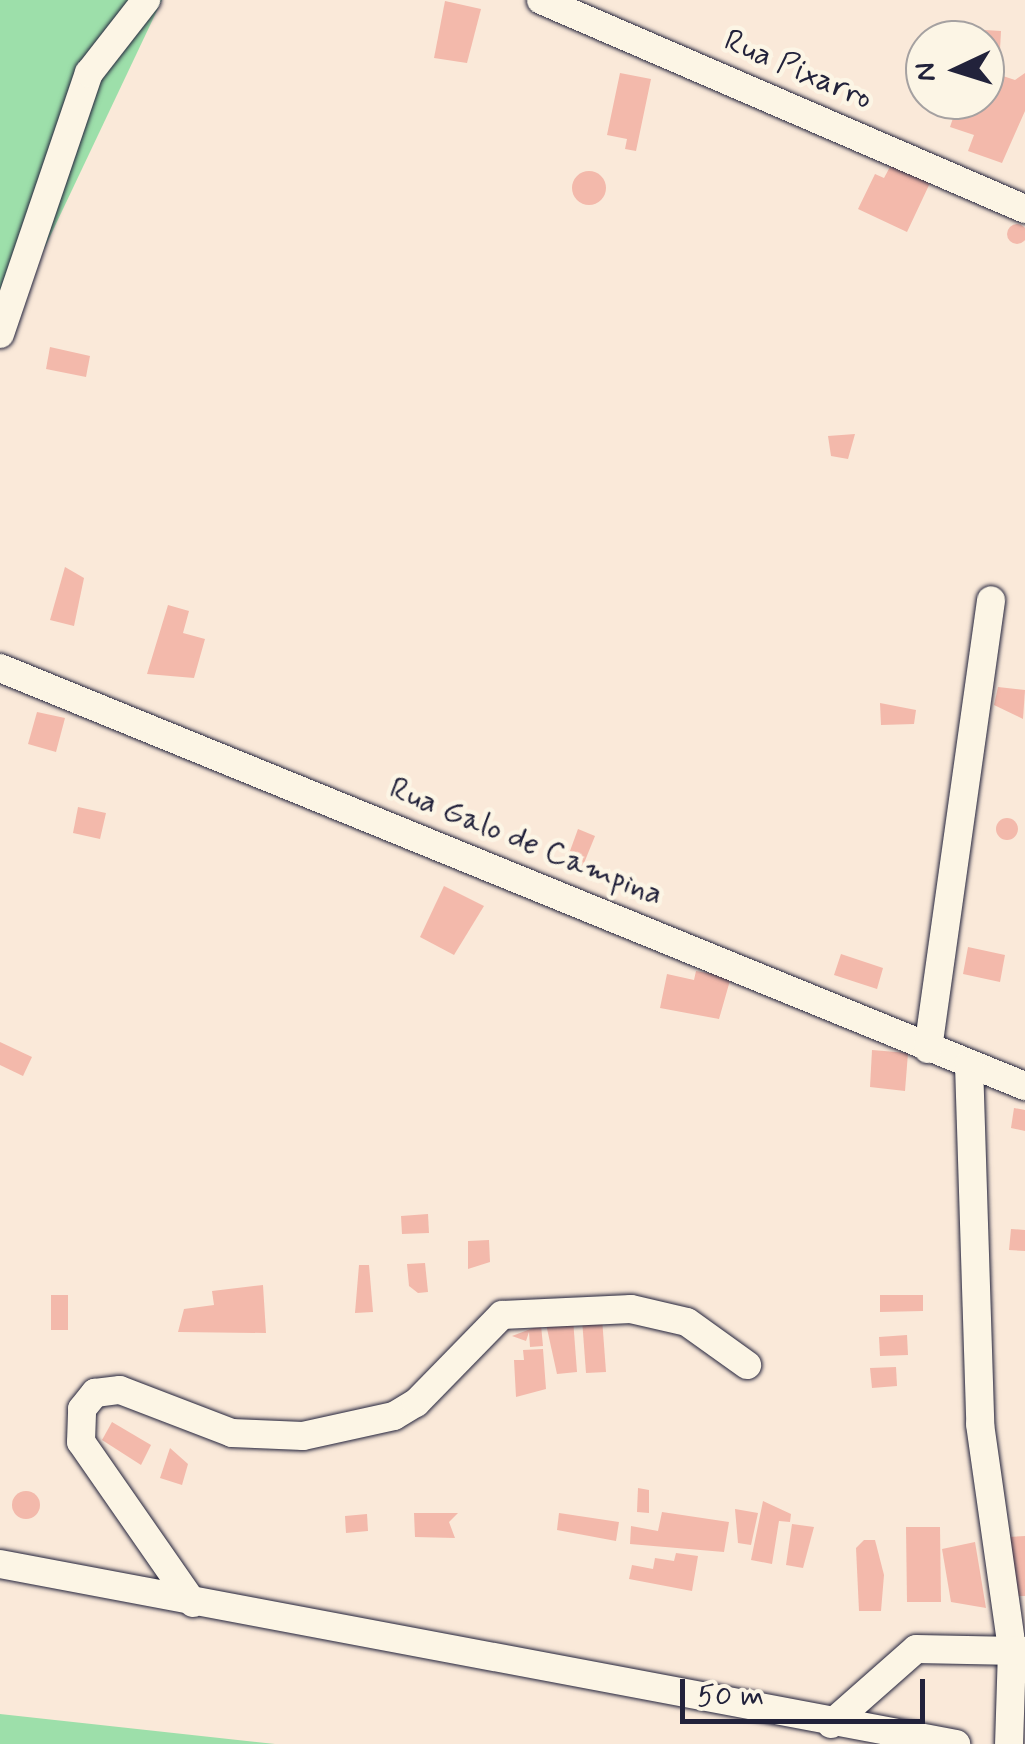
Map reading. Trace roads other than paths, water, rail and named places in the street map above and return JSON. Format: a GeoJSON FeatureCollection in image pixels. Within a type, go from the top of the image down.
{"type":"FeatureCollection","features":[{"type":"Feature","properties":{"kind":"street"},"geometry":{"type":"LineString","coordinates":[[0,334],[88,74],[146,0]]}},
{"type":"Feature","properties":{"kind":"street","name":"Rua Pixarro"},"geometry":{"type":"LineString","coordinates":[[541,0],[1025,209]]}},
{"type":"Feature","properties":{"kind":"street"},"geometry":{"type":"LineString","coordinates":[[928,1049],[990,600]]}},
{"type":"Feature","properties":{"kind":"street","name":"Rua Galo de Campina"},"geometry":{"type":"LineString","coordinates":[[0,668],[682,940],[928,1049],[1025,1086]]}},
{"type":"Feature","properties":{"kind":"street"},"geometry":{"type":"LineString","coordinates":[[969,1064],[980,1424],[1018,1650],[1008,1744]]}},
{"type":"Feature","properties":{"kind":"street"},"geometry":{"type":"LineString","coordinates":[[193,1603],[81,1442],[82,1410],[94,1392],[120,1390],[232,1433],[303,1436],[352,1428],[416,1402],[484,1326],[521,1314],[662,1314],[747,1366]]}},
{"type":"Feature","properties":{"kind":"street"},"geometry":{"type":"LineString","coordinates":[[0,1564],[830,1724],[956,1744]]}},
{"type":"Feature","properties":{"kind":"street"},"geometry":{"type":"LineString","coordinates":[[830,1724],[916,1648],[1018,1650]]}}]}
